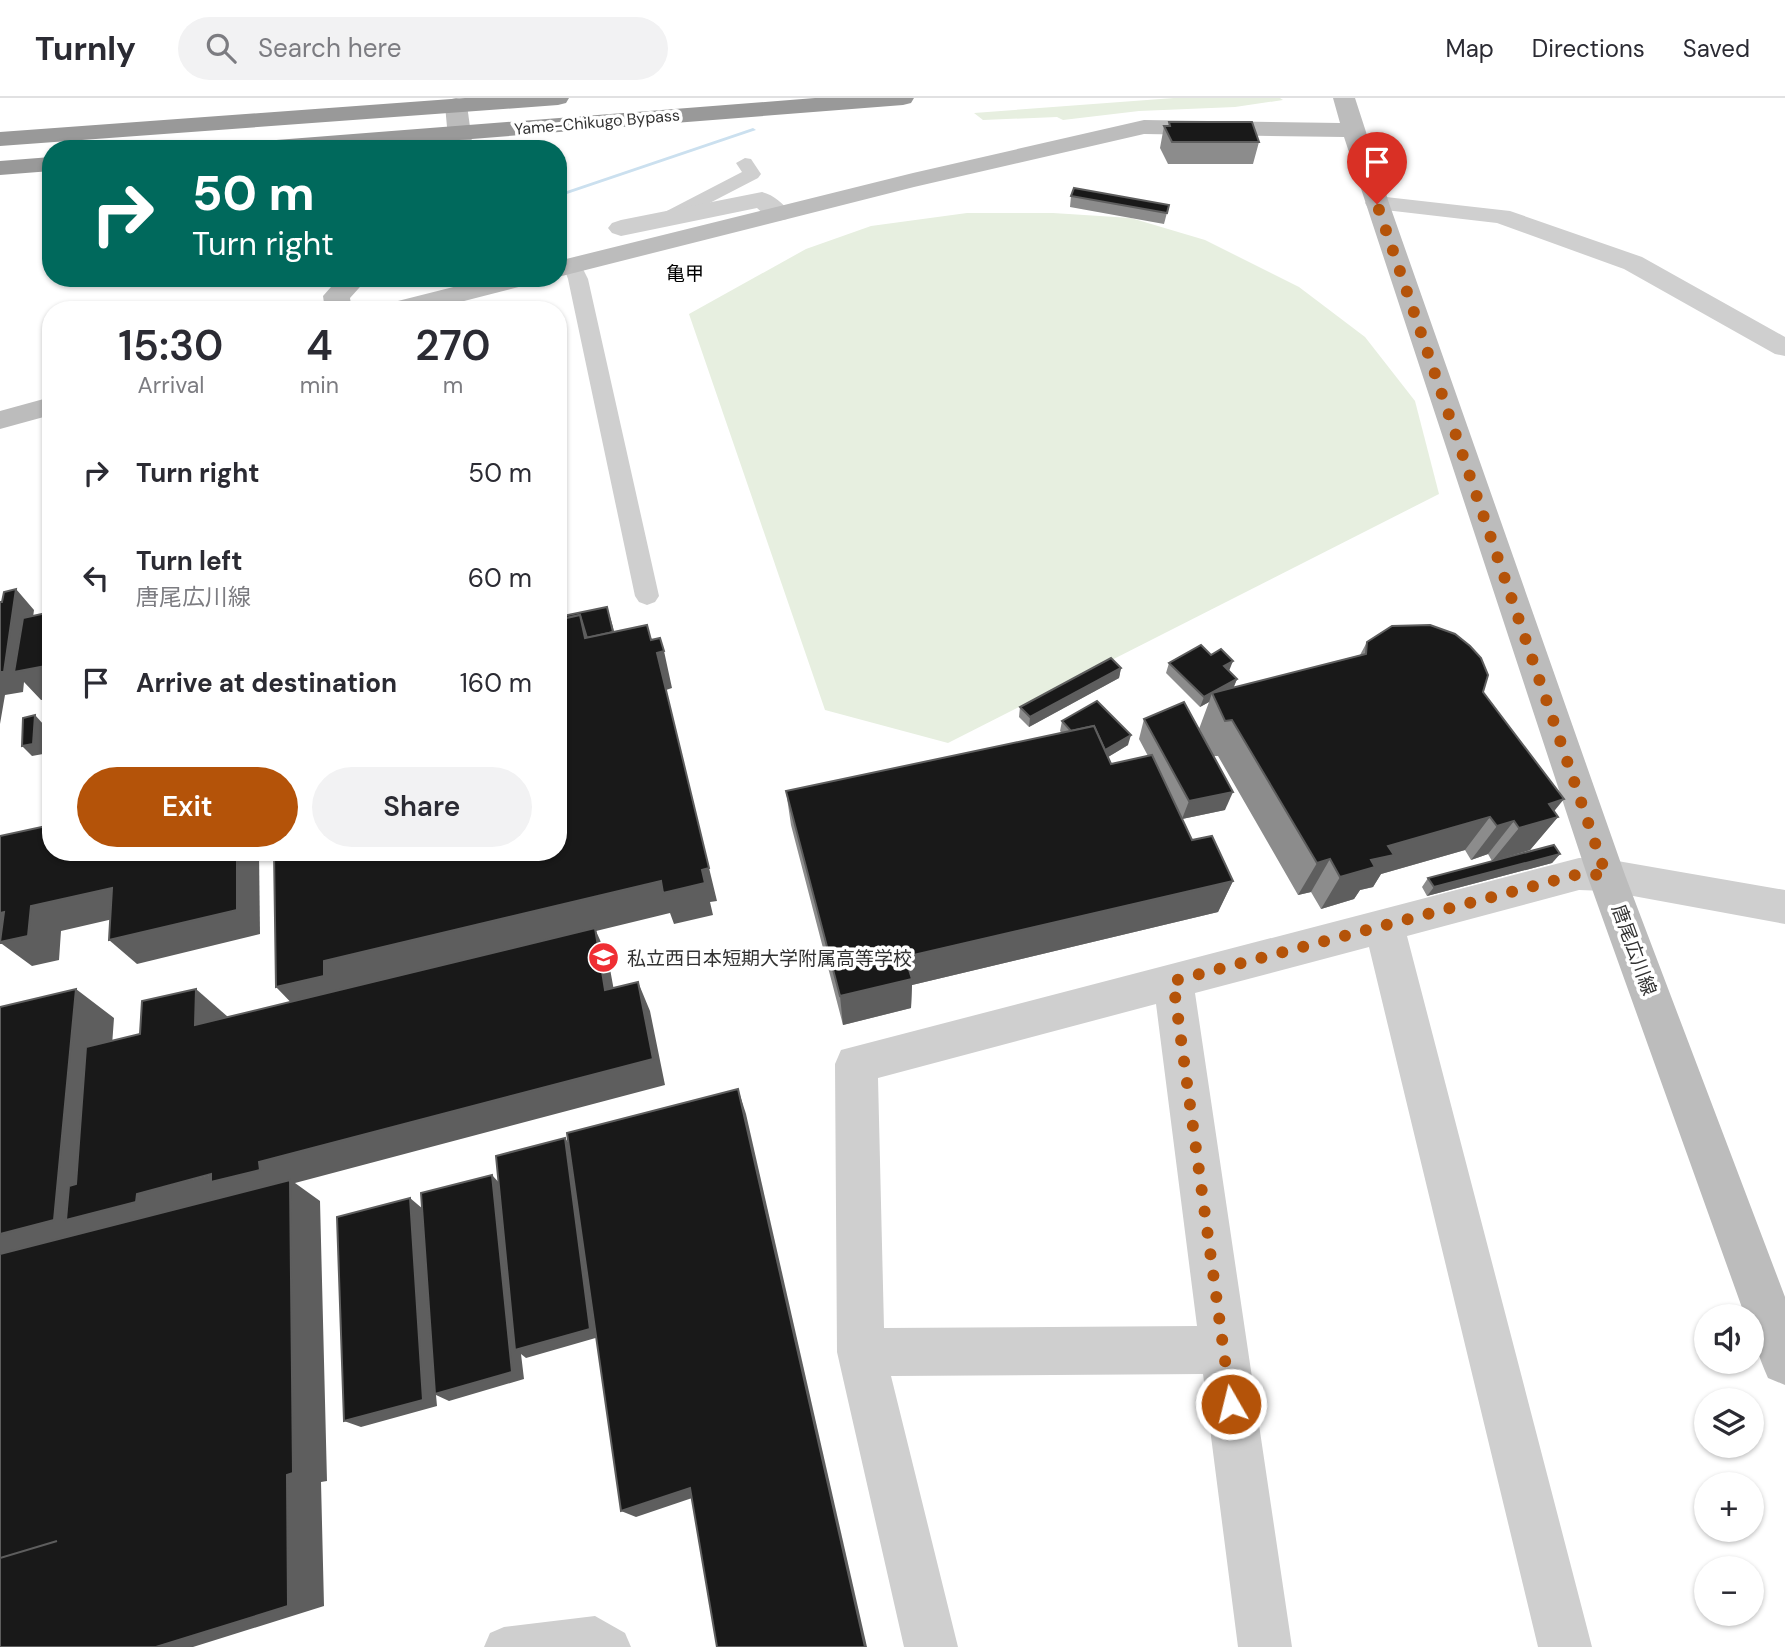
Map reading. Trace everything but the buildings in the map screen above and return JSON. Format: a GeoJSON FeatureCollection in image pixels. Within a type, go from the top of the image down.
{"type":"FeatureCollection","features":[{"type":"Feature","properties":{"kind":"highway","name":"Yame-Chikugo Bypass"},"geometry":{"type":"LineString","coordinates":[[0,139],[455,102],[558,98]]}},
{"type":"Feature","properties":{"kind":"highway","name":"Yame-Chikugo Bypass"},"geometry":{"type":"LineString","coordinates":[[471,140],[903,98]]}},
{"type":"Feature","properties":{"kind":"highway"},"geometry":{"type":"LineString","coordinates":[[0,167],[42,165]]}},
{"type":"Feature","properties":{"kind":"main road","name":"唐尾広川線"},"geometry":{"type":"LineString","coordinates":[[1344,98],[1377,204],[1606,875],[1785,1361]]}},
{"type":"Feature","properties":{"kind":"main road"},"geometry":{"type":"LineString","coordinates":[[455,102],[461,140]]}},
{"type":"Feature","properties":{"kind":"main road"},"geometry":{"type":"LineString","coordinates":[[567,267],[1144,127],[1354,130]]}},
{"type":"Feature","properties":{"kind":"main road"},"geometry":{"type":"LineString","coordinates":[[336,301],[335,296],[345,287]]}},
{"type":"Feature","properties":{"kind":"main road"},"geometry":{"type":"LineString","coordinates":[[432,301],[486,287]]}},
{"type":"Feature","properties":{"kind":"main road"},"geometry":{"type":"LineString","coordinates":[[0,420],[42,408]]}},
{"type":"Feature","properties":{"kind":"street"},"geometry":{"type":"LineString","coordinates":[[621,228],[762,198],[778,214]]}},
{"type":"Feature","properties":{"kind":"street"},"geometry":{"type":"LineString","coordinates":[[1377,204],[1501,216],[1513,220],[1633,263],[1785,348]]}},
{"type":"Feature","properties":{"kind":"street"},"geometry":{"type":"LineString","coordinates":[[931,1647],[861,1352],[856,1064],[1579,874],[1606,875],[1785,906]]}},
{"type":"Feature","properties":{"kind":"street"},"geometry":{"type":"LineString","coordinates":[[1384,926],[1565,1647]]}},
{"type":"Feature","properties":{"kind":"street"},"geometry":{"type":"LineString","coordinates":[[1173,981],[1265,1647]]}},
{"type":"Feature","properties":{"kind":"street"},"geometry":{"type":"LineString","coordinates":[[861,1352],[1224,1350]]}},
{"type":"Feature","properties":{"kind":"lane"},"geometry":{"type":"LineString","coordinates":[[665,219],[751,174],[745,163]]}},
{"type":"Feature","properties":{"kind":"lane"},"geometry":{"type":"LineString","coordinates":[[567,269],[578,279],[647,596]]}},
{"type":"Feature","properties":{"kind":"lane"},"geometry":{"type":"LineString","coordinates":[[504,1647],[594,1636],[611,1647]]}},
{"type":"Feature","properties":{"kind":"green space"},"geometry":{"type":"Polygon","coordinates":[[[1174,98],[1283,100],[1235,107],[1139,111],[1063,120],[1057,117],[983,120],[974,113],[1174,98]]]}},
{"type":"Feature","properties":{"kind":"green space"},"geometry":{"type":"Polygon","coordinates":[[[967,213],[1053,213],[1131,218],[1205,240],[1299,287],[1365,337],[1415,401],[1439,494],[948,743],[825,710],[689,314],[806,249],[871,226],[967,213]]]}},
{"type":"Feature","properties":{"kind":"water"},"geometry":{"type":"Polygon","coordinates":[[[753,128],[756,130],[567,194],[567,191],[753,128]]]}},
{"type":"Feature","properties":{"kind":"place","name":"私立西日本短期大学附属高等学校"},"geometry":{"type":"Point","coordinates":[604,958]}},
{"type":"Feature","properties":{"kind":"district","name":"亀甲"},"geometry":{"type":"Point","coordinates":[685,273]}},
{"type":"Feature","properties":{"kind":"route"},"geometry":{"type":"LineString","coordinates":[[1231,1404],[1173,981],[1579,874],[1606,875],[1377,204]]}}]}
